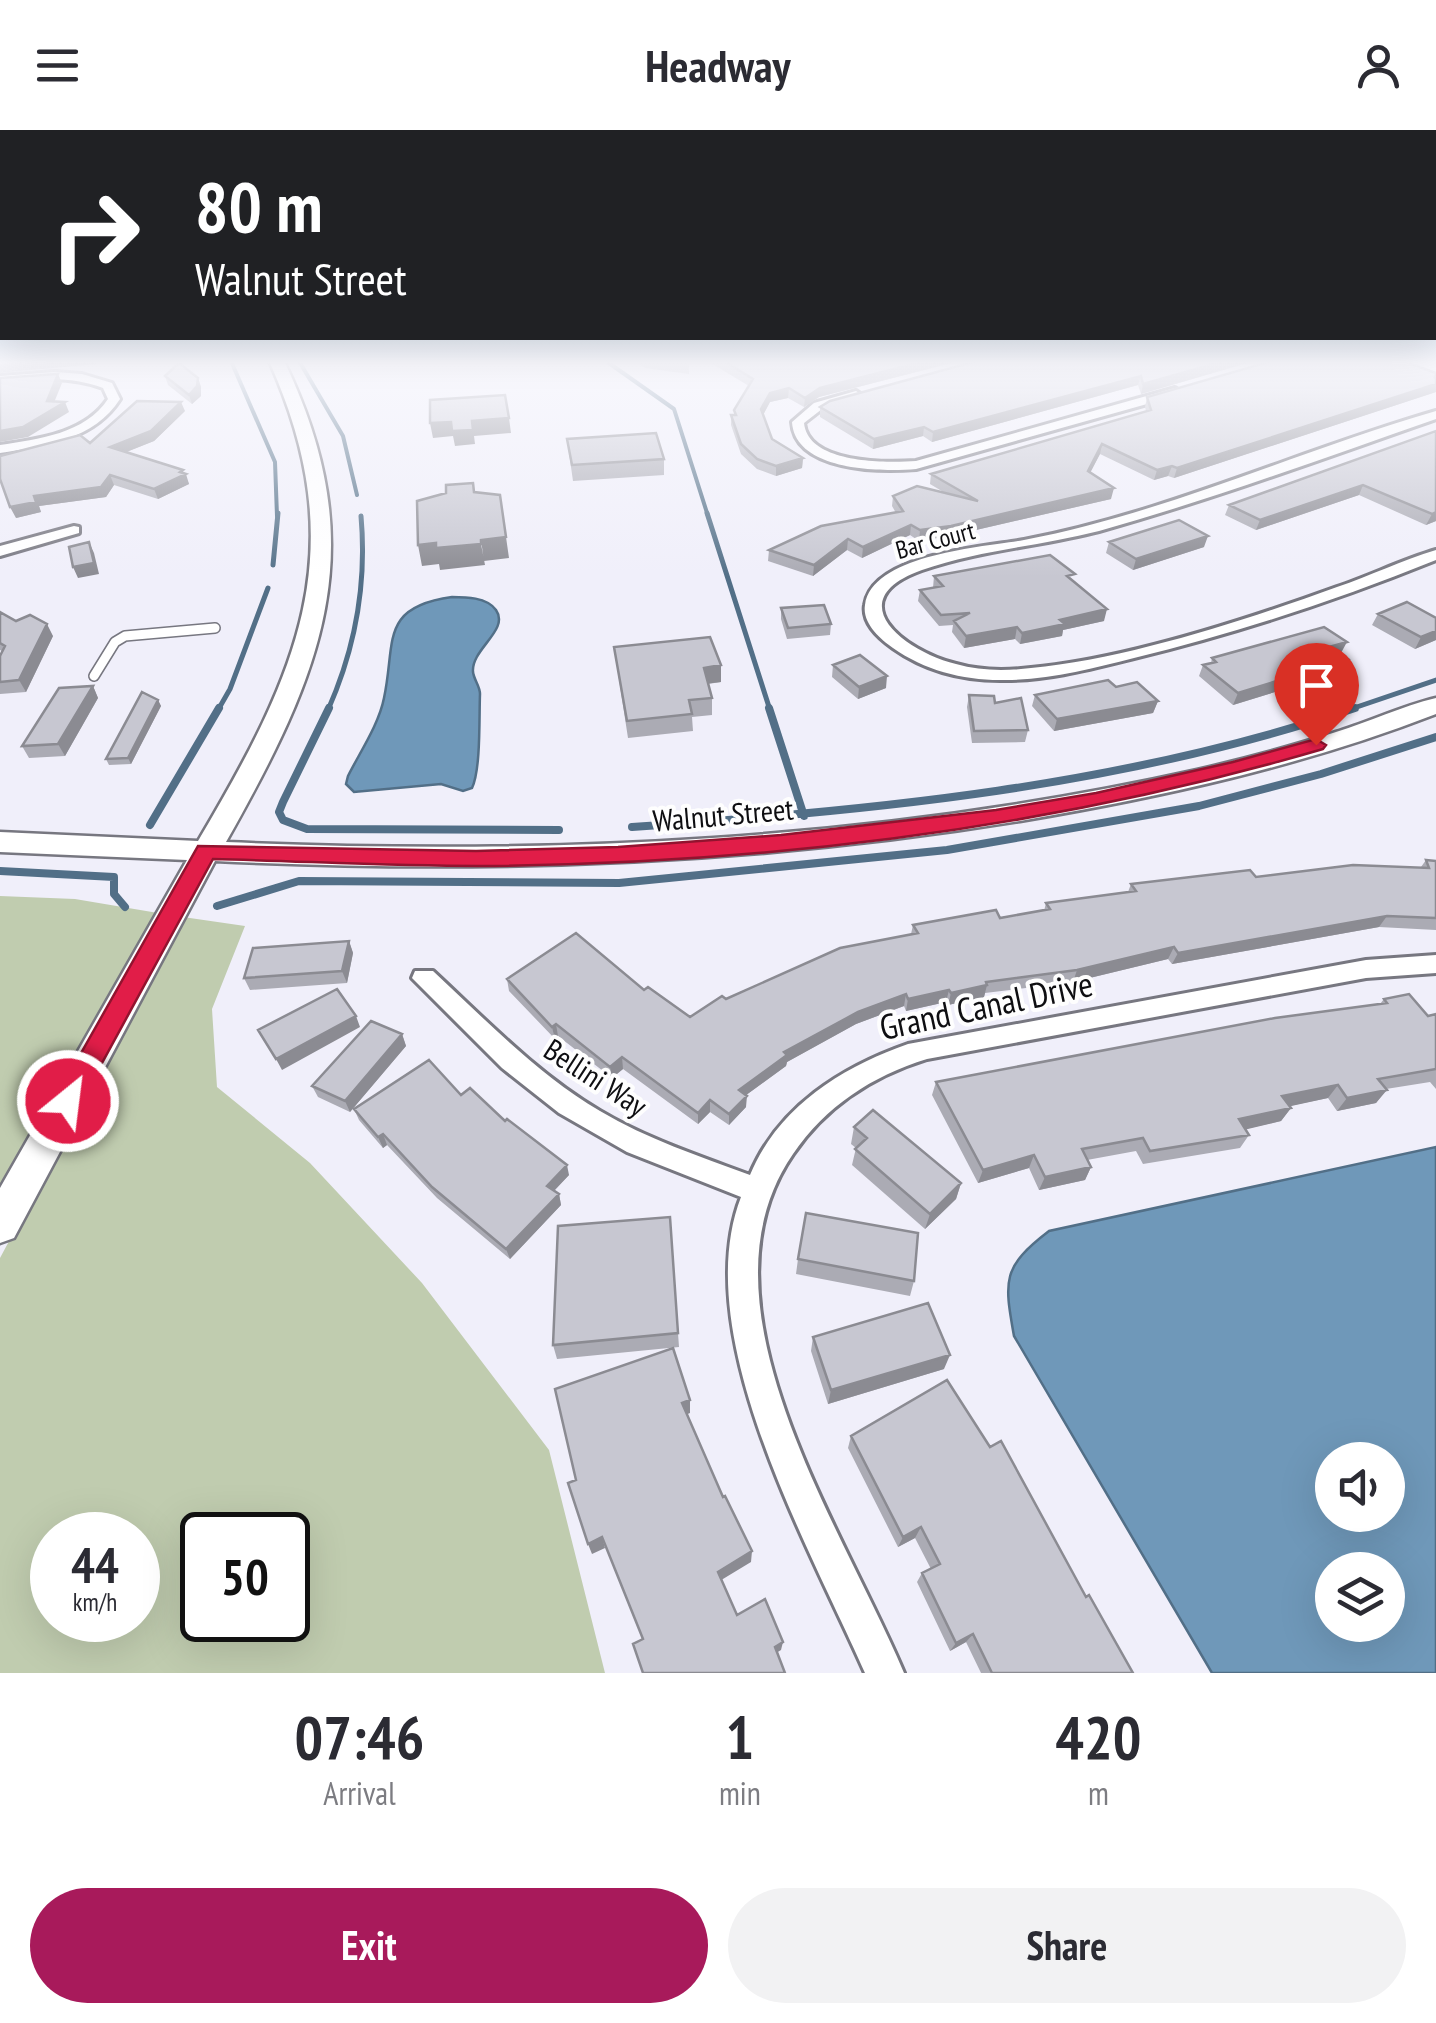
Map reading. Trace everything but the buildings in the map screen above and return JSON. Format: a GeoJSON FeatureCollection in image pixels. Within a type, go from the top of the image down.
{"type":"FeatureCollection","features":[{"type":"Feature","properties":{"kind":"main road"},"geometry":{"type":"LineString","coordinates":[[0,1225],[261,756],[284,704],[302,656],[321,576],[322,507],[307,433]]}},
{"type":"Feature","properties":{"kind":"main road","name":"Walnut Street"},"geometry":{"type":"LineString","coordinates":[[0,842],[425,858],[579,856],[890,831],[996,817],[1183,781],[1304,749],[1436,705]]}},
{"type":"Feature","properties":{"kind":"street"},"geometry":{"type":"LineString","coordinates":[[0,450],[63,433]]}},
{"type":"Feature","properties":{"kind":"street"},"geometry":{"type":"LineString","coordinates":[[799,433],[818,450],[877,466],[922,464],[1031,433]]}},
{"type":"Feature","properties":{"kind":"street","name":"Bar Court"},"geometry":{"type":"LineString","coordinates":[[1380,433],[1128,519],[916,566],[883,584],[873,600],[874,614],[893,640],[931,662],[974,674],[1020,675],[1105,660],[1251,622],[1362,585],[1436,555]]}},
{"type":"Feature","properties":{"kind":"street"},"geometry":{"type":"LineString","coordinates":[[0,551],[74,530]]}},
{"type":"Feature","properties":{"kind":"street","name":"Grand Canal Drive"},"geometry":{"type":"LineString","coordinates":[[886,1673],[780,1443],[748,1346],[741,1270],[758,1190],[778,1149],[834,1090],[894,1058],[1366,969],[1436,964]]}},
{"type":"Feature","properties":{"kind":"street","name":"Bellini Way"},"geometry":{"type":"LineString","coordinates":[[424,978],[517,1065],[570,1106],[632,1141],[758,1190]]}},
{"type":"Feature","properties":{"kind":"lane"},"geometry":{"type":"LineString","coordinates":[[94,676],[114,642],[125,636],[215,628]]}},
{"type":"Feature","properties":{"kind":"green space"},"geometry":{"type":"Polygon","coordinates":[[[0,896],[75,899],[158,913],[0,1193],[0,896]]]}},
{"type":"Feature","properties":{"kind":"green space"},"geometry":{"type":"Polygon","coordinates":[[[183,917],[245,926],[212,1009],[217,1087],[310,1163],[422,1283],[549,1450],[605,1673],[0,1673],[0,1258],[183,917]]]}},
{"type":"Feature","properties":{"kind":"water"},"geometry":{"type":"Polygon","coordinates":[[[452,597],[487,602],[499,617],[474,664],[480,694],[478,756],[472,788],[463,791],[441,784],[354,792],[346,784],[348,776],[382,708],[395,630],[412,609],[452,597]]]}},
{"type":"Feature","properties":{"kind":"water"},"geometry":{"type":"Polygon","coordinates":[[[1436,1147],[1436,1673],[1212,1673],[1014,1336],[1010,1276],[1049,1231],[1436,1147]]]}},
{"type":"Feature","properties":{"kind":"waterway"},"geometry":{"type":"LineString","coordinates":[[262,433],[275,462],[277,516]]}},
{"type":"Feature","properties":{"kind":"waterway"},"geometry":{"type":"LineString","coordinates":[[341,433],[357,495]]}},
{"type":"Feature","properties":{"kind":"waterway"},"geometry":{"type":"LineString","coordinates":[[682,433],[708,516]]}},
{"type":"Feature","properties":{"kind":"waterway"},"geometry":{"type":"LineString","coordinates":[[273,565],[278,513]]}},
{"type":"Feature","properties":{"kind":"waterway"},"geometry":{"type":"LineString","coordinates":[[707,513],[770,710]]}},
{"type":"Feature","properties":{"kind":"waterway"},"geometry":{"type":"LineString","coordinates":[[328,710],[346,663],[357,615],[361,591],[361,516]]}},
{"type":"Feature","properties":{"kind":"waterway"},"geometry":{"type":"LineString","coordinates":[[218,710],[230,689],[268,588]]}},
{"type":"Feature","properties":{"kind":"waterway"},"geometry":{"type":"LineString","coordinates":[[1348,710],[1436,680]]}},
{"type":"Feature","properties":{"kind":"waterway"},"geometry":{"type":"LineString","coordinates":[[150,825],[219,708]]}},
{"type":"Feature","properties":{"kind":"waterway"},"geometry":{"type":"LineString","coordinates":[[329,708],[283,802],[279,812],[283,820],[307,829],[559,830]]}},
{"type":"Feature","properties":{"kind":"waterway"},"geometry":{"type":"LineString","coordinates":[[769,708],[803,814]]}},
{"type":"Feature","properties":{"kind":"waterway"},"geometry":{"type":"LineString","coordinates":[[803,814],[1089,776],[1268,735],[1355,708]]}},
{"type":"Feature","properties":{"kind":"waterway"},"geometry":{"type":"LineString","coordinates":[[217,906],[299,881],[619,883],[947,850],[1199,806],[1321,774],[1436,737]]}},
{"type":"Feature","properties":{"kind":"waterway"},"geometry":{"type":"LineString","coordinates":[[632,827],[803,814]]}},
{"type":"Feature","properties":{"kind":"waterway"},"geometry":{"type":"LineString","coordinates":[[0,871],[114,877],[114,894],[125,907]]}},
{"type":"Feature","properties":{"kind":"route"},"geometry":{"type":"LineString","coordinates":[[68,1101],[206,851],[476,858],[681,851],[781,842],[996,817],[1096,800],[1316,745]]}}]}
